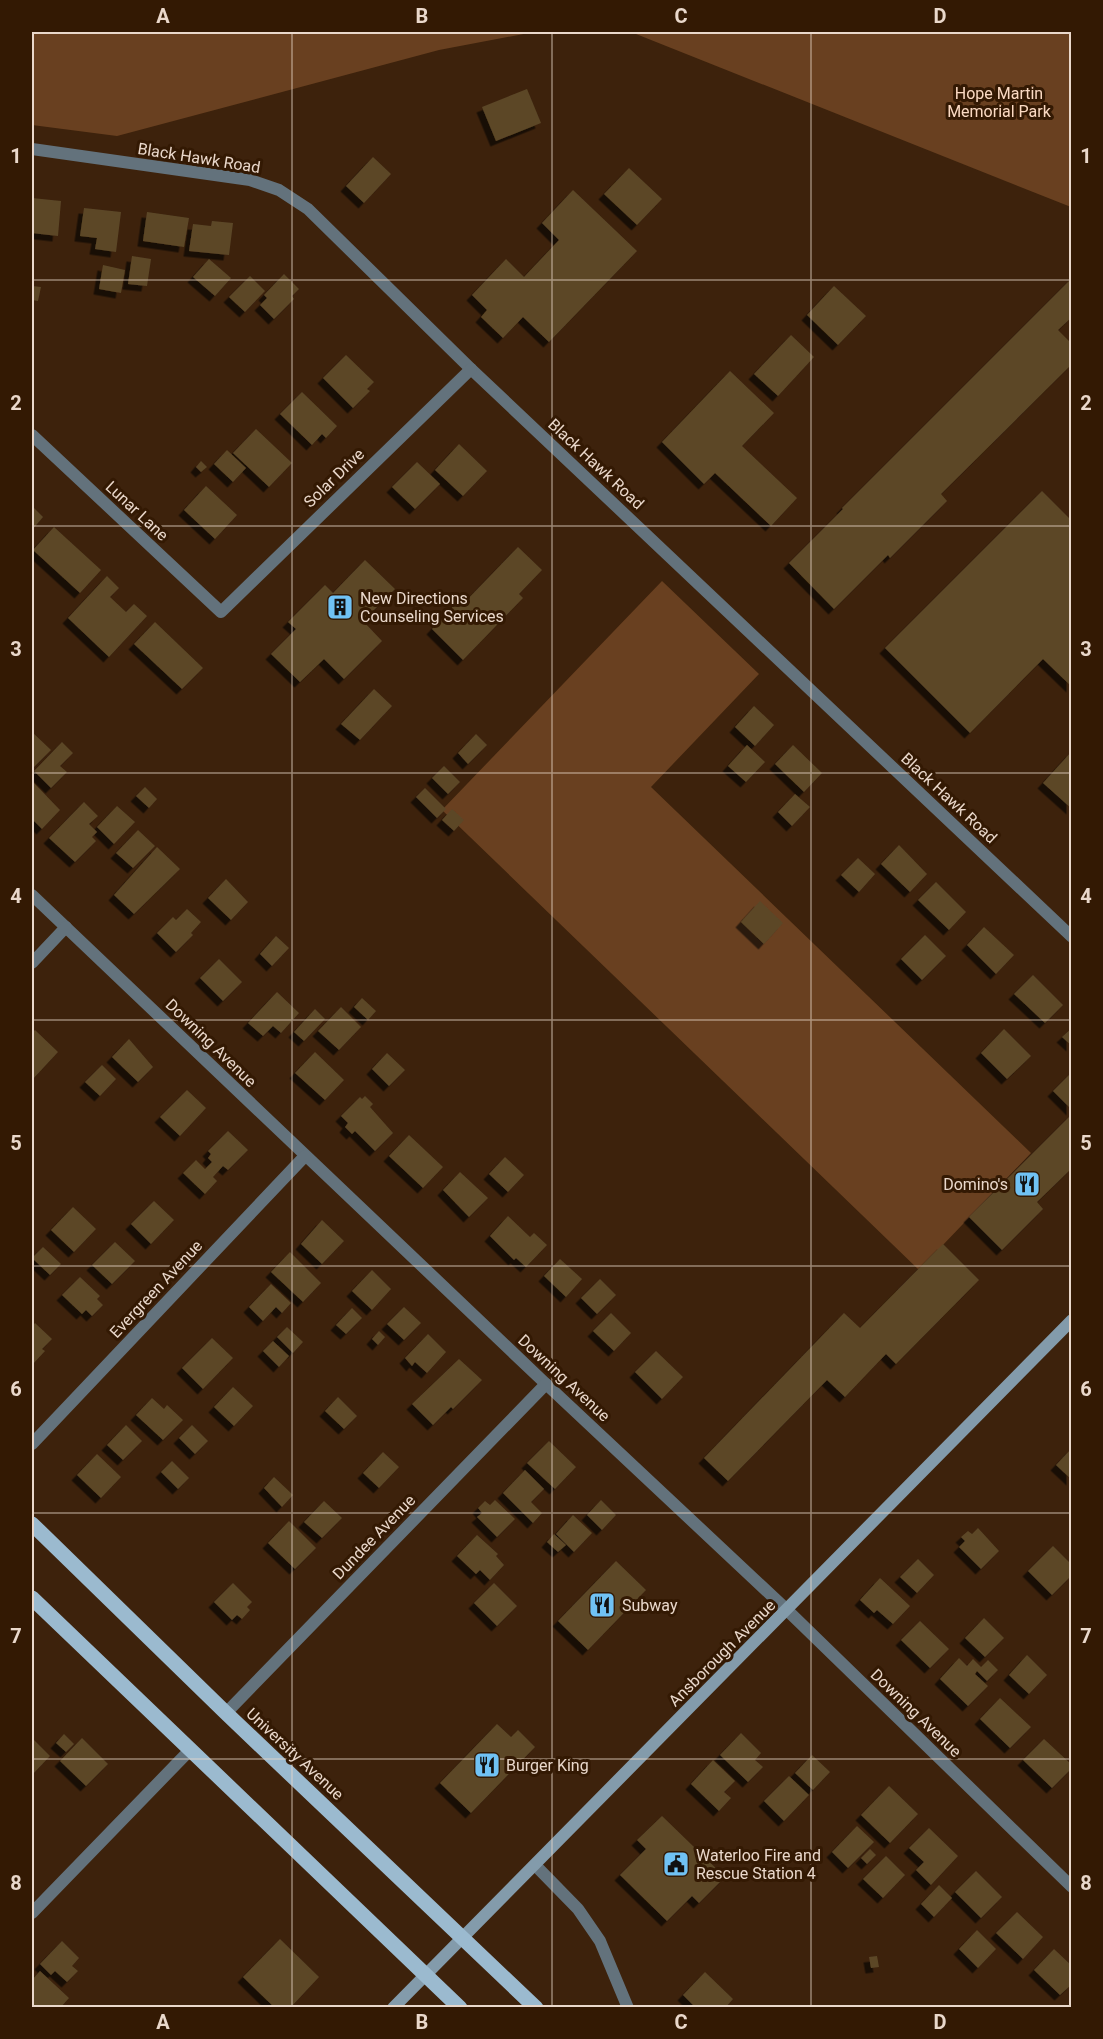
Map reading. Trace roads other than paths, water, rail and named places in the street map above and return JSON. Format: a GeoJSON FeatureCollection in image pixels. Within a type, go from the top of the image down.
{"type":"FeatureCollection","features":[{"type":"Feature","properties":{"kind":"main road","name":"Ansborough Avenue"},"geometry":{"type":"LineString","coordinates":[[393,2007],[1071,1320]]}},
{"type":"Feature","properties":{"kind":"main road","name":"University Avenue"},"geometry":{"type":"LineString","coordinates":[[32,1524],[226,1713],[536,2007]]}},
{"type":"Feature","properties":{"kind":"main road"},"geometry":{"type":"LineString","coordinates":[[32,1598],[460,2007]]}},
{"type":"Feature","properties":{"kind":"street","name":"Black Hawk Road"},"geometry":{"type":"LineString","coordinates":[[32,149],[249,180],[279,190],[308,209],[471,369],[1071,937]]}},
{"type":"Feature","properties":{"kind":"street","name":"Solar Drive"},"geometry":{"type":"LineString","coordinates":[[221,612],[471,369]]}},
{"type":"Feature","properties":{"kind":"street","name":"Lunar Lane"},"geometry":{"type":"LineString","coordinates":[[32,435],[221,612]]}},
{"type":"Feature","properties":{"kind":"street","name":"Downing Avenue"},"geometry":{"type":"LineString","coordinates":[[32,895],[787,1610],[1071,1887]]}},
{"type":"Feature","properties":{"kind":"street"},"geometry":{"type":"LineString","coordinates":[[32,963],[66,927]]}},
{"type":"Feature","properties":{"kind":"street","name":"Evergreen Avenue"},"geometry":{"type":"LineString","coordinates":[[32,1444],[305,1156]]}},
{"type":"Feature","properties":{"kind":"street","name":"Dundee Avenue"},"geometry":{"type":"LineString","coordinates":[[226,1713],[546,1384]]}},
{"type":"Feature","properties":{"kind":"street"},"geometry":{"type":"LineString","coordinates":[[32,1913],[191,1749]]}},
{"type":"Feature","properties":{"kind":"street"},"geometry":{"type":"LineString","coordinates":[[535,1865],[578,1909],[600,1941],[628,2007]]}},
{"type":"Feature","properties":{"kind":"place","name":"New Directions Counseling Services"},"geometry":{"type":"Point","coordinates":[340,607]}},
{"type":"Feature","properties":{"kind":"place","name":"Domino's"},"geometry":{"type":"Point","coordinates":[1027,1184]}},
{"type":"Feature","properties":{"kind":"place","name":"Subway"},"geometry":{"type":"Point","coordinates":[602,1605]}},
{"type":"Feature","properties":{"kind":"place","name":"Burger King"},"geometry":{"type":"Point","coordinates":[487,1765]}},
{"type":"Feature","properties":{"kind":"place","name":"Waterloo Fire and Rescue Station 4"},"geometry":{"type":"Point","coordinates":[676,1864]}},
{"type":"Feature","properties":{"kind":"park label","name":"Hope Martin Memorial Park"},"geometry":{"type":"Point","coordinates":[999,102]}}]}
